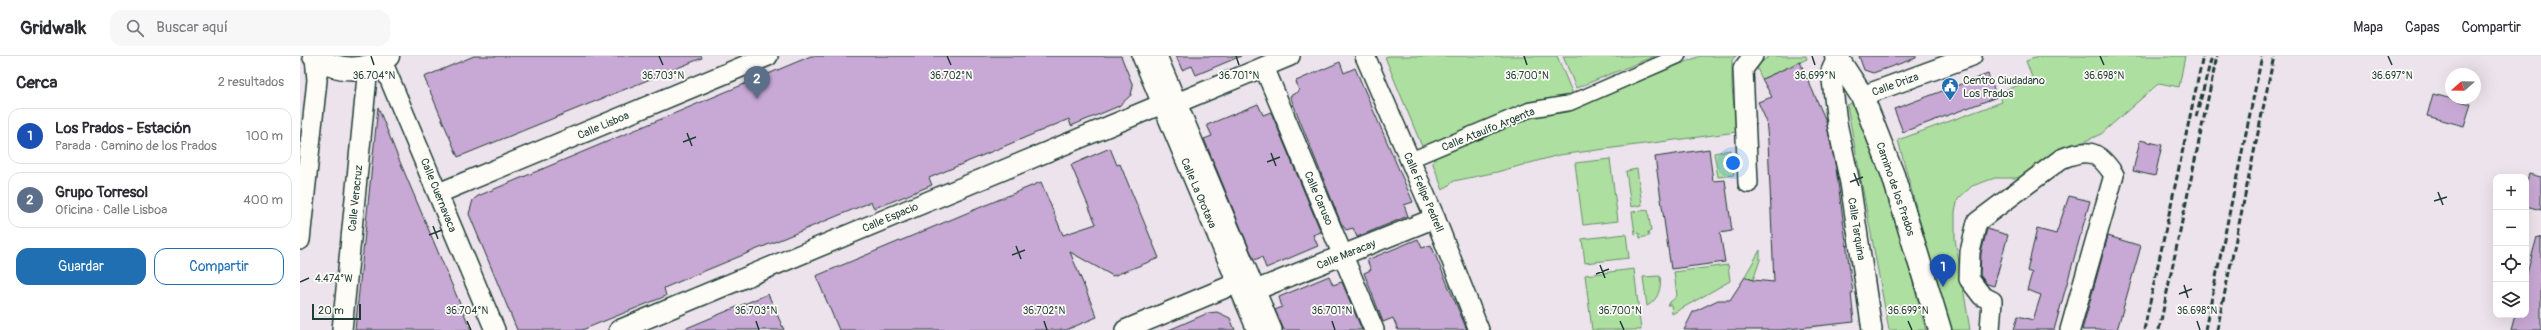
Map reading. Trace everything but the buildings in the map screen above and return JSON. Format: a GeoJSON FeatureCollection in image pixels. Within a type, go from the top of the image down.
{"type":"FeatureCollection","features":[{"type":"Feature","properties":{"kind":"main road"},"geometry":{"type":"LineString","coordinates":[[314,57],[331,66],[349,69],[379,61]]}},
{"type":"Feature","properties":{"kind":"main road","name":"Camino de los Prados"},"geometry":{"type":"LineString","coordinates":[[1836,57],[1862,96],[1893,175],[1940,330]]}},
{"type":"Feature","properties":{"kind":"street","name":"Calle Lisboa"},"geometry":{"type":"LineString","coordinates":[[439,194],[768,56]]}},
{"type":"Feature","properties":{"kind":"street","name":"Calle La Orotava"},"geometry":{"type":"LineString","coordinates":[[1142,56],[1169,103],[1256,330]]}},
{"type":"Feature","properties":{"kind":"street"},"geometry":{"type":"LineString","coordinates":[[1157,56],[1169,103],[1256,290],[1272,330]]}},
{"type":"Feature","properties":{"kind":"street","name":"Calle Espacio"},"geometry":{"type":"LineString","coordinates":[[619,330],[1169,103],[1290,56]]}},
{"type":"Feature","properties":{"kind":"street","name":"Calle Felipe Pedrell"},"geometry":{"type":"LineString","coordinates":[[1365,56],[1435,218],[1479,330]]}},
{"type":"Feature","properties":{"kind":"street","name":"Calle Ataulfo Argenta"},"geometry":{"type":"LineString","coordinates":[[1410,160],[1529,110],[1570,103],[1678,56]]}},
{"type":"Feature","properties":{"kind":"street","name":"Calle Driza"},"geometry":{"type":"LineString","coordinates":[[1862,96],[1972,56]]}},
{"type":"Feature","properties":{"kind":"street"},"geometry":{"type":"LineString","coordinates":[[300,240],[317,80],[314,57]]}},
{"type":"Feature","properties":{"kind":"street"},"geometry":{"type":"LineString","coordinates":[[1748,183],[1742,69],[1752,57]]}},
{"type":"Feature","properties":{"kind":"street","name":"Calle Tarquina"},"geometry":{"type":"LineString","coordinates":[[1836,57],[1831,71],[1836,115],[1850,183],[1872,330]]}},
{"type":"Feature","properties":{"kind":"street","name":"Calle Cuernavaca"},"geometry":{"type":"LineString","coordinates":[[379,61],[439,194],[495,330]]}},
{"type":"Feature","properties":{"kind":"street","name":"Calle Veracruz"},"geometry":{"type":"LineString","coordinates":[[342,330],[379,61]]}},
{"type":"Feature","properties":{"kind":"street","name":"Calle Caruso"},"geometry":{"type":"LineString","coordinates":[[1264,67],[1374,330]]}},
{"type":"Feature","properties":{"kind":"street"},"geometry":{"type":"LineString","coordinates":[[1990,330],[1992,301],[1982,296],[1969,279],[1970,252],[1978,222],[2061,159],[2076,153],[2090,152],[2105,160],[2114,175],[2070,330]]}},
{"type":"Feature","properties":{"kind":"street","name":"Calle Maracay"},"geometry":{"type":"LineString","coordinates":[[1256,290],[1435,218]]}},
{"type":"Feature","properties":{"kind":"street"},"geometry":{"type":"LineString","coordinates":[[1125,330],[1237,283]]}},
{"type":"Feature","properties":{"kind":"green space"},"geometry":{"type":"Polygon","coordinates":[[[1557,56],[1572,92],[1569,99],[1423,149],[1385,57],[1557,56]]]}},
{"type":"Feature","properties":{"kind":"green space"},"geometry":{"type":"Polygon","coordinates":[[[1563,56],[1655,56],[1576,88],[1563,56]]]}},
{"type":"Feature","properties":{"kind":"green space"},"geometry":{"type":"Polygon","coordinates":[[[1700,56],[1736,56],[1732,59],[1732,88],[1737,132],[1559,155],[1497,172],[1454,181],[1443,190],[1433,164],[1434,157],[1531,116],[1571,110],[1700,56]]]}},
{"type":"Feature","properties":{"kind":"green space"},"geometry":{"type":"Polygon","coordinates":[[[1770,56],[1806,56],[1807,59],[1762,79],[1756,66],[1770,56]]]}},
{"type":"Feature","properties":{"kind":"green space"},"geometry":{"type":"Polygon","coordinates":[[[2041,56],[2185,56],[2179,87],[2159,83],[2101,134],[2061,152],[2024,178],[1995,178],[1972,186],[1958,199],[1955,212],[1955,239],[1970,330],[1949,330],[1898,140],[2002,102],[1999,92],[2033,80],[2026,61],[2041,56]]]}},
{"type":"Feature","properties":{"kind":"green space"},"geometry":{"type":"Polygon","coordinates":[[[1855,102],[1893,209],[1926,330],[1889,330],[1847,105],[1855,102]]]}},
{"type":"Feature","properties":{"kind":"green space"},"geometry":{"type":"Polygon","coordinates":[[[1730,150],[1734,175],[1718,177],[1714,153],[1730,150]]]}},
{"type":"Feature","properties":{"kind":"green space"},"geometry":{"type":"Polygon","coordinates":[[[1610,159],[1618,221],[1583,225],[1575,163],[1610,159]]]}},
{"type":"Feature","properties":{"kind":"green space"},"geometry":{"type":"Polygon","coordinates":[[[1637,169],[1642,205],[1631,207],[1626,171],[1637,169]]]}},
{"type":"Feature","properties":{"kind":"green space"},"geometry":{"type":"Polygon","coordinates":[[[1648,210],[1651,231],[1648,232],[1649,236],[1640,238],[1639,233],[1635,234],[1632,212],[1648,210]]]}},
{"type":"Feature","properties":{"kind":"green space"},"geometry":{"type":"Polygon","coordinates":[[[1626,234],[1629,258],[1585,263],[1582,239],[1626,234]]]}},
{"type":"Feature","properties":{"kind":"green space"},"geometry":{"type":"Polygon","coordinates":[[[1760,250],[1760,260],[1753,280],[1745,276],[1760,250]]]}},
{"type":"Feature","properties":{"kind":"green space"},"geometry":{"type":"Polygon","coordinates":[[[1728,265],[1730,281],[1672,314],[1671,305],[1667,305],[1677,296],[1674,272],[1728,265]]]}},
{"type":"Feature","properties":{"kind":"green space"},"geometry":{"type":"Polygon","coordinates":[[[1634,269],[1641,330],[1592,330],[1585,275],[1634,269]]]}},
{"type":"Feature","properties":{"kind":"green space"},"geometry":{"type":"Polygon","coordinates":[[[1660,276],[1660,289],[1654,300],[1647,306],[1643,277],[1660,276]]]}},
{"type":"Feature","properties":{"kind":"railway"},"geometry":{"type":"LineString","coordinates":[[2144,330],[2203,56]]}},
{"type":"Feature","properties":{"kind":"railway"},"geometry":{"type":"LineString","coordinates":[[2196,117],[2212,56]]}},
{"type":"Feature","properties":{"kind":"railway"},"geometry":{"type":"LineString","coordinates":[[2159,330],[2217,56]]}},
{"type":"Feature","properties":{"kind":"railway"},"geometry":{"type":"LineString","coordinates":[[2205,330],[2262,56]]}},
{"type":"Feature","properties":{"kind":"railway"},"geometry":{"type":"LineString","coordinates":[[2217,330],[2274,56]]}},
{"type":"Feature","properties":{"kind":"place","name":"Grupo Torresol"},"geometry":{"type":"Point","coordinates":[757,99]}},
{"type":"Feature","properties":{"kind":"place","name":"Centro Ciudadano Los Prados"},"geometry":{"type":"Point","coordinates":[1950,101]}},
{"type":"Feature","properties":{"kind":"place","name":"Los Prados - Estación"},"geometry":{"type":"Point","coordinates":[1943,287]}}]}
